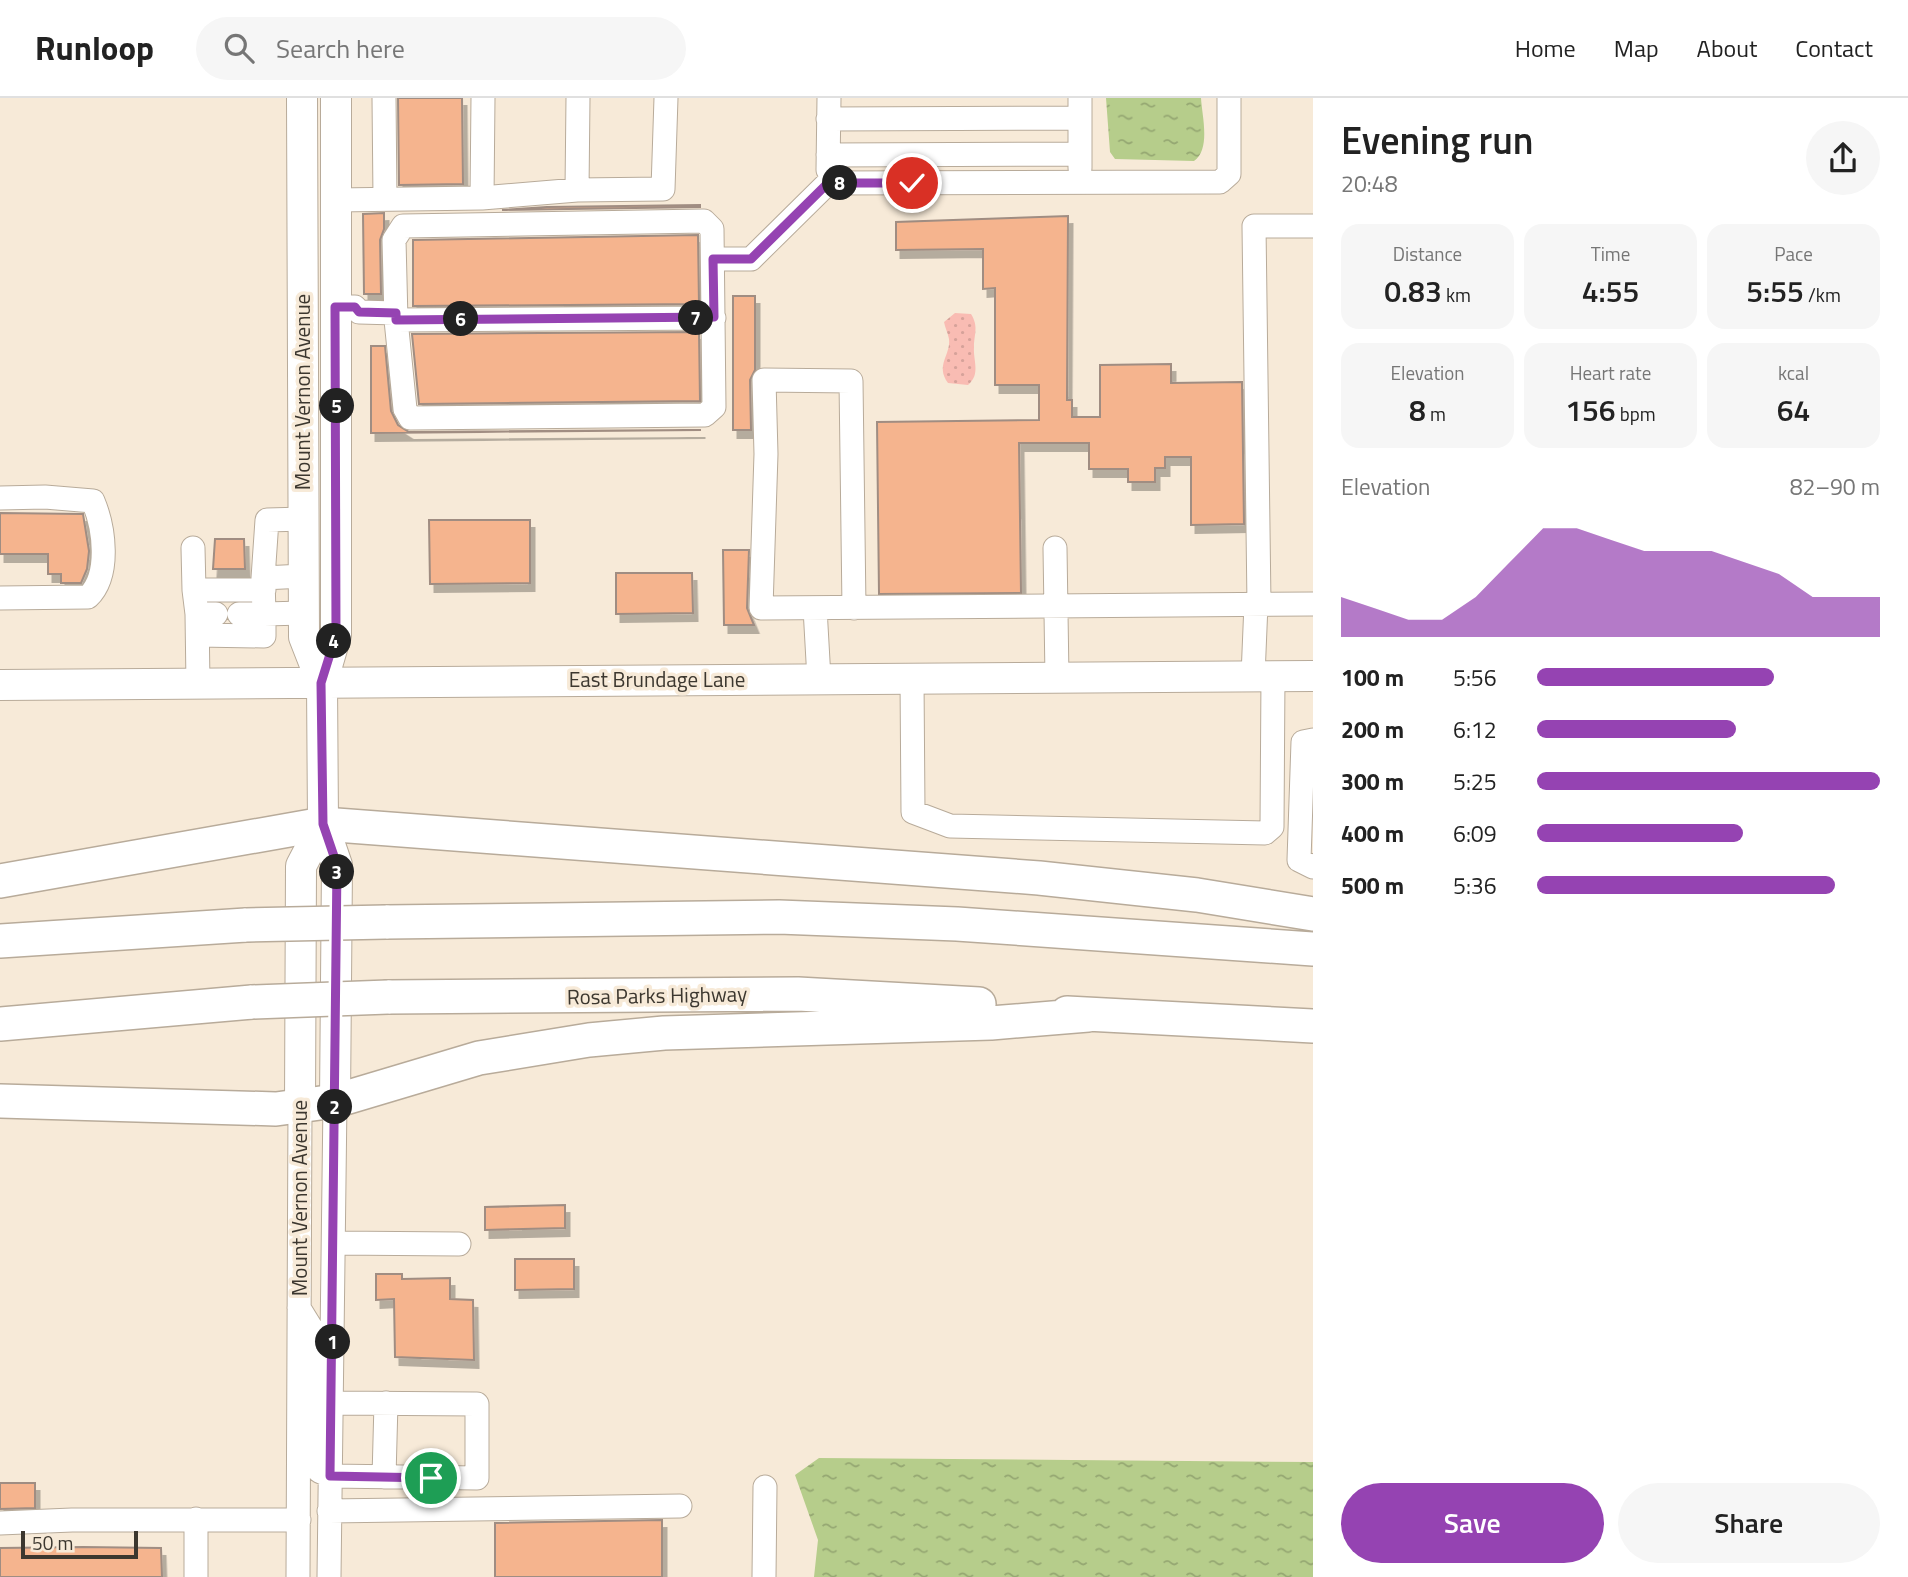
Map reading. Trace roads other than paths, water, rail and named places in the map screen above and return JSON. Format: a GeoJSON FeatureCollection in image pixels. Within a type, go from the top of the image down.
{"type":"FeatureCollection","features":[{"type":"Feature","properties":{"kind":"highway"},"geometry":{"type":"LineString","coordinates":[[0,881],[323,824],[1039,878],[1197,895],[1313,914]]}},
{"type":"Feature","properties":{"kind":"highway"},"geometry":{"type":"LineString","coordinates":[[0,941],[246,925],[792,918],[957,923],[1313,949]]}},
{"type":"Feature","properties":{"kind":"highway","name":"Rosa Parks Highway"},"geometry":{"type":"LineString","coordinates":[[0,1024],[252,1002],[387,997],[798,994],[938,1000],[1088,1015],[1313,1026]]}},
{"type":"Feature","properties":{"kind":"highway"},"geometry":{"type":"LineString","coordinates":[[0,1101],[276,1109],[335,1101],[479,1058],[589,1040],[664,1032],[992,1023],[1088,1015]]}},
{"type":"Feature","properties":{"kind":"main road"},"geometry":{"type":"LineString","coordinates":[[302,107],[336,107]]}},
{"type":"Feature","properties":{"kind":"main road","name":"Mount Vernon Avenue"},"geometry":{"type":"LineString","coordinates":[[302,107],[304,637],[321,683]]}},
{"type":"Feature","properties":{"kind":"main road","name":"Mount Vernon Avenue"},"geometry":{"type":"LineString","coordinates":[[335,1101],[337,865],[323,824],[321,683],[336,635],[345,307],[336,200],[336,107]]}},
{"type":"Feature","properties":{"kind":"main road","name":"East Brundage Lane"},"geometry":{"type":"LineString","coordinates":[[0,685],[1313,676]]}},
{"type":"Feature","properties":{"kind":"main road","name":"Mount Vernon Avenue"},"geometry":{"type":"LineString","coordinates":[[300,1106],[301,866],[323,824]]}},
{"type":"Feature","properties":{"kind":"street"},"geometry":{"type":"LineString","coordinates":[[384,98],[385,199]]}},
{"type":"Feature","properties":{"kind":"street"},"geometry":{"type":"LineString","coordinates":[[482,198],[483,98]]}},
{"type":"Feature","properties":{"kind":"street"},"geometry":{"type":"LineString","coordinates":[[577,190],[578,98]]}},
{"type":"Feature","properties":{"kind":"street"},"geometry":{"type":"LineString","coordinates":[[336,200],[482,198],[577,190],[663,189],[666,98]]}},
{"type":"Feature","properties":{"kind":"street"},"geometry":{"type":"LineString","coordinates":[[713,259],[751,259],[828,183],[1220,182],[1230,174],[1230,98]]}},
{"type":"Feature","properties":{"kind":"street"},"geometry":{"type":"LineString","coordinates":[[828,183],[828,109],[1080,108],[1080,182]]}},
{"type":"Feature","properties":{"kind":"street"},"geometry":{"type":"LineString","coordinates":[[828,155],[1080,154]]}},
{"type":"Feature","properties":{"kind":"street"},"geometry":{"type":"LineString","coordinates":[[704,221],[712,229],[714,407],[705,415],[410,418],[405,408],[396,312],[394,240],[403,226],[704,221]]}},
{"type":"Feature","properties":{"kind":"street"},"geometry":{"type":"LineString","coordinates":[[912,679],[913,813],[950,826],[1265,833],[1272,827],[1257,604],[1255,226],[1313,226]]}},
{"type":"Feature","properties":{"kind":"street"},"geometry":{"type":"LineString","coordinates":[[345,307],[359,312],[714,317]]}},
{"type":"Feature","properties":{"kind":"street"},"geometry":{"type":"LineString","coordinates":[[854,608],[851,381],[764,380],[766,454],[761,608],[854,608],[1056,608],[1313,604]]}},
{"type":"Feature","properties":{"kind":"street"},"geometry":{"type":"LineString","coordinates":[[0,498],[45,497],[93,501],[101,520],[102,567],[97,589],[88,597],[0,598]]}},
{"type":"Feature","properties":{"kind":"street"},"geometry":{"type":"LineString","coordinates":[[204,621],[264,636],[263,584],[267,520],[304,519]]}},
{"type":"Feature","properties":{"kind":"street"},"geometry":{"type":"LineString","coordinates":[[193,548],[194,590],[204,621],[198,684]]}},
{"type":"Feature","properties":{"kind":"street"},"geometry":{"type":"LineString","coordinates":[[1055,548],[1057,678]]}},
{"type":"Feature","properties":{"kind":"street"},"geometry":{"type":"LineString","coordinates":[[194,590],[263,584],[304,576]]}},
{"type":"Feature","properties":{"kind":"street"},"geometry":{"type":"LineString","coordinates":[[815,608],[819,679]]}},
{"type":"Feature","properties":{"kind":"street"},"geometry":{"type":"LineString","coordinates":[[239,614],[304,613]]}},
{"type":"Feature","properties":{"kind":"street"},"geometry":{"type":"LineString","coordinates":[[1313,740],[1303,742],[1307,800],[1299,860],[1313,867]]}},
{"type":"Feature","properties":{"kind":"street","name":"Mount Vernon Avenue"},"geometry":{"type":"LineString","coordinates":[[329,1577],[335,1101]]}},
{"type":"Feature","properties":{"kind":"street","name":"Mount Vernon Avenue"},"geometry":{"type":"LineString","coordinates":[[298,1577],[300,1106]]}},
{"type":"Feature","properties":{"kind":"street"},"geometry":{"type":"LineString","coordinates":[[335,1243],[459,1244]]}},
{"type":"Feature","properties":{"kind":"street"},"geometry":{"type":"LineString","coordinates":[[299,1308],[315,1334],[314,1460],[318,1471],[330,1476],[477,1478],[477,1404],[332,1403]]}},
{"type":"Feature","properties":{"kind":"street"},"geometry":{"type":"LineString","coordinates":[[384,1477],[386,1403]]}},
{"type":"Feature","properties":{"kind":"street"},"geometry":{"type":"LineString","coordinates":[[764,1577],[765,1487]]}},
{"type":"Feature","properties":{"kind":"street"},"geometry":{"type":"LineString","coordinates":[[329,1511],[680,1506]]}},
{"type":"Feature","properties":{"kind":"street"},"geometry":{"type":"LineString","coordinates":[[196,1519],[196,1577]]}},
{"type":"Feature","properties":{"kind":"street"},"geometry":{"type":"LineString","coordinates":[[0,1523],[299,1520]]}},
{"type":"Feature","properties":{"kind":"water"},"geometry":{"type":"Polygon","coordinates":[[[1106,98],[1201,98],[1204,141],[1199,156],[1194,161],[1115,159],[1110,152],[1106,98]]]}},
{"type":"Feature","properties":{"kind":"water"},"geometry":{"type":"Polygon","coordinates":[[[819,1458],[1313,1462],[1313,1577],[814,1577],[818,1540],[795,1475],[819,1458]]]}}]}
